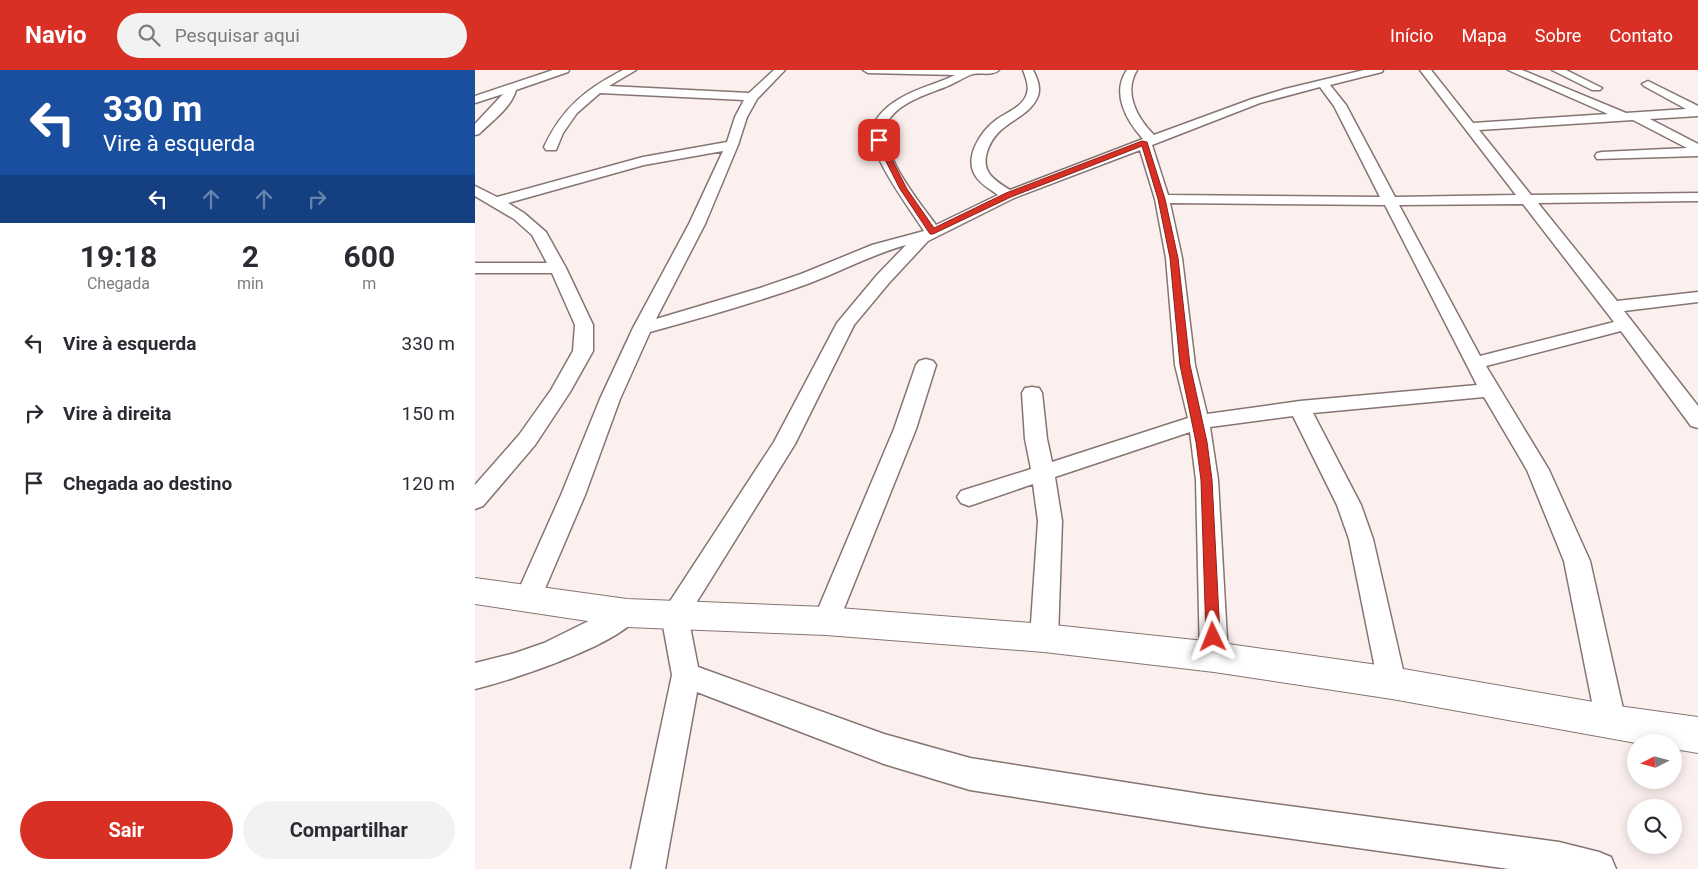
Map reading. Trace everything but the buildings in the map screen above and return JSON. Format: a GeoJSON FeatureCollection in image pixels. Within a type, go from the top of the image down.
{"type":"FeatureCollection","features":[{"type":"Feature","properties":{"kind":"street"},"geometry":{"type":"LineString","coordinates":[[475,100],[564,70]]}},
{"type":"Feature","properties":{"kind":"street"},"geometry":{"type":"LineString","coordinates":[[551,147],[557,130],[571,111],[596,89],[631,70]]}},
{"type":"Feature","properties":{"kind":"street"},"geometry":{"type":"LineString","coordinates":[[527,598],[573,495],[610,399],[642,328],[697,224],[741,117],[753,97],[780,70]]}},
{"type":"Feature","properties":{"kind":"street"},"geometry":{"type":"LineString","coordinates":[[868,70],[908,72],[994,70]]}},
{"type":"Feature","properties":{"kind":"street"},"geometry":{"type":"LineString","coordinates":[[1009,195],[981,175],[978,166],[981,151],[991,131],[1031,99],[1034,88],[1029,70]]}},
{"type":"Feature","properties":{"kind":"street"},"geometry":{"type":"LineString","coordinates":[[1133,70],[1126,76],[1125,84],[1131,114],[1147,141],[1162,199],[1174,258],[1185,365],[1199,422],[1207,480],[1214,657]]}},
{"type":"Feature","properties":{"kind":"street"},"geometry":{"type":"LineString","coordinates":[[642,328],[767,293],[895,243],[928,235],[1009,195],[1256,101],[1322,82],[1379,70]]}},
{"type":"Feature","properties":{"kind":"street"},"geometry":{"type":"LineString","coordinates":[[1425,70],[1612,307],[1698,421]]}},
{"type":"Feature","properties":{"kind":"street"},"geometry":{"type":"LineString","coordinates":[[1513,70],[1633,113],[1698,150]]}},
{"type":"Feature","properties":{"kind":"street"},"geometry":{"type":"LineString","coordinates":[[928,235],[889,163],[878,134],[881,123],[903,101],[969,71]]}},
{"type":"Feature","properties":{"kind":"street"},"geometry":{"type":"LineString","coordinates":[[1526,75],[1559,71],[1605,91]]}},
{"type":"Feature","properties":{"kind":"street"},"geometry":{"type":"LineString","coordinates":[[1322,82],[1340,105],[1474,363],[1538,470],[1577,561],[1611,722]]}},
{"type":"Feature","properties":{"kind":"street"},"geometry":{"type":"LineString","coordinates":[[1648,84],[1698,111]]}},
{"type":"Feature","properties":{"kind":"street"},"geometry":{"type":"LineString","coordinates":[[475,131],[505,101],[510,94],[511,88]]}},
{"type":"Feature","properties":{"kind":"street"},"geometry":{"type":"LineString","coordinates":[[596,89],[753,97]]}},
{"type":"Feature","properties":{"kind":"street"},"geometry":{"type":"LineString","coordinates":[[1469,127],[1633,113],[1659,115],[1698,111]]}},
{"type":"Feature","properties":{"kind":"street"},"geometry":{"type":"LineString","coordinates":[[495,202],[643,161],[731,145]]}},
{"type":"Feature","properties":{"kind":"street"},"geometry":{"type":"LineString","coordinates":[[1602,156],[1698,150]]}},
{"type":"Feature","properties":{"kind":"street"},"geometry":{"type":"LineString","coordinates":[[475,190],[519,216],[538,232],[558,268],[583,325],[583,351],[559,392],[527,440],[475,500]]}},
{"type":"Feature","properties":{"kind":"street"},"geometry":{"type":"LineString","coordinates":[[1162,199],[1389,201],[1698,197]]}},
{"type":"Feature","properties":{"kind":"street"},"geometry":{"type":"LineString","coordinates":[[648,869],[686,675],[674,616],[784,444],[846,323],[883,279],[928,235]]}},
{"type":"Feature","properties":{"kind":"street"},"geometry":{"type":"LineString","coordinates":[[475,268],[558,268]]}},
{"type":"Feature","properties":{"kind":"street"},"geometry":{"type":"LineString","coordinates":[[1612,307],[1698,297]]}},
{"type":"Feature","properties":{"kind":"street"},"geometry":{"type":"LineString","coordinates":[[1474,363],[1624,325]]}},
{"type":"Feature","properties":{"kind":"street"},"geometry":{"type":"LineString","coordinates":[[826,621],[905,429],[926,364]]}},
{"type":"Feature","properties":{"kind":"street"},"geometry":{"type":"LineString","coordinates":[[969,497],[1199,422],[1300,408],[1491,390]]}},
{"type":"Feature","properties":{"kind":"street"},"geometry":{"type":"LineString","coordinates":[[1032,393],[1036,439],[1050,521],[1044,638]]}},
{"type":"Feature","properties":{"kind":"street"},"geometry":{"type":"LineString","coordinates":[[1300,408],[1349,505],[1361,539],[1392,683]]}},
{"type":"Feature","properties":{"kind":"street"},"geometry":{"type":"LineString","coordinates":[[475,591],[627,613],[826,621],[1044,638],[1214,657],[1392,683],[1611,722],[1698,735]]}},
{"type":"Feature","properties":{"kind":"street"},"geometry":{"type":"LineString","coordinates":[[475,676],[534,660],[585,638],[627,613]]}},
{"type":"Feature","properties":{"kind":"street"},"geometry":{"type":"LineString","coordinates":[[686,675],[884,748],[970,774],[1599,869]]}},
{"type":"Feature","properties":{"kind":"route"},"geometry":{"type":"LineString","coordinates":[[879,140],[903,189],[933,232],[1009,195],[1144,142],[1162,199],[1174,258],[1185,365],[1199,422],[1207,480],[1213,637]]}}]}
